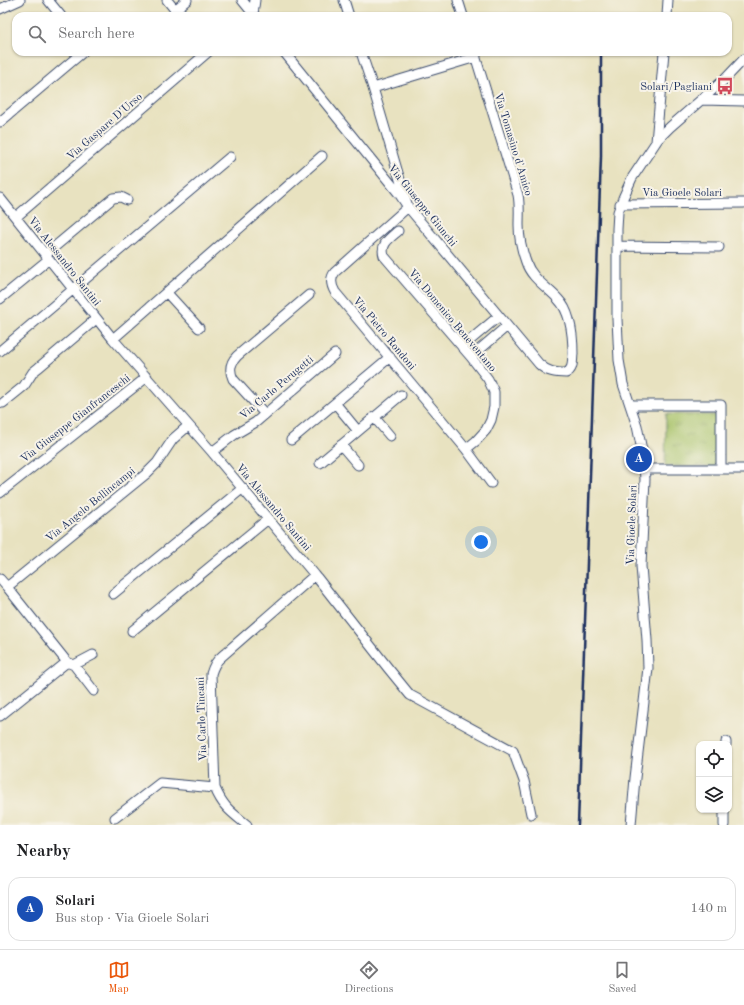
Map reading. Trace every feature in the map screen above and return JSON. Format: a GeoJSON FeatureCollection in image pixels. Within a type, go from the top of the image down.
{"type":"FeatureCollection","features":[{"type":"Feature","properties":{"kind":"street"},"geometry":{"type":"LineString","coordinates":[[0,9],[20,0]]}},
{"type":"Feature","properties":{"kind":"street"},"geometry":{"type":"LineString","coordinates":[[48,0],[58,12]]}},
{"type":"Feature","properties":{"kind":"street"},"geometry":{"type":"LineString","coordinates":[[166,0],[177,12]]}},
{"type":"Feature","properties":{"kind":"street"},"geometry":{"type":"LineString","coordinates":[[179,12],[188,0]]}},
{"type":"Feature","properties":{"kind":"street"},"geometry":{"type":"LineString","coordinates":[[242,0],[250,12]]}},
{"type":"Feature","properties":{"kind":"street"},"geometry":{"type":"LineString","coordinates":[[253,12],[255,0]]}},
{"type":"Feature","properties":{"kind":"street"},"geometry":{"type":"LineString","coordinates":[[344,0],[348,12]]}},
{"type":"Feature","properties":{"kind":"street"},"geometry":{"type":"LineString","coordinates":[[458,0],[462,12]]}},
{"type":"Feature","properties":{"kind":"street"},"geometry":{"type":"LineString","coordinates":[[667,12],[668,0]]}},
{"type":"Feature","properties":{"kind":"street"},"geometry":{"type":"LineString","coordinates":[[0,122],[78,56]]}},
{"type":"Feature","properties":{"kind":"street","name":"Via Gaspare D'Urso"},"geometry":{"type":"LineString","coordinates":[[16,217],[203,56]]}},
{"type":"Feature","properties":{"kind":"street","name":"Via Giuseppe Giunchi"},"geometry":{"type":"LineString","coordinates":[[287,56],[400,195],[408,207],[539,364],[546,370]]}},
{"type":"Feature","properties":{"kind":"street"},"geometry":{"type":"LineString","coordinates":[[362,56],[408,207]]}},
{"type":"Feature","properties":{"kind":"street"},"geometry":{"type":"LineString","coordinates":[[373,88],[472,56]]}},
{"type":"Feature","properties":{"kind":"street","name":"Via Tomasino d'Amico"},"geometry":{"type":"LineString","coordinates":[[475,56],[518,195],[520,208],[520,234],[525,261],[529,270],[561,303],[567,314],[570,327],[573,347],[572,365],[570,370],[564,373],[546,370]]}},
{"type":"Feature","properties":{"kind":"street"},"geometry":{"type":"LineString","coordinates":[[656,142],[664,56]]}},
{"type":"Feature","properties":{"kind":"street","name":"Via Gioele Solari"},"geometry":{"type":"LineString","coordinates":[[631,825],[648,668],[647,640],[641,580],[645,493],[644,469],[638,430],[621,378],[618,355],[617,220],[620,204],[632,178],[656,142],[668,129],[728,76],[744,59]]}},
{"type":"Feature","properties":{"kind":"street"},"geometry":{"type":"LineString","coordinates":[[702,100],[744,101]]}},
{"type":"Feature","properties":{"kind":"street"},"geometry":{"type":"LineString","coordinates":[[113,339],[322,156]]}},
{"type":"Feature","properties":{"kind":"street"},"geometry":{"type":"LineString","coordinates":[[0,351],[230,157]]}},
{"type":"Feature","properties":{"kind":"street"},"geometry":{"type":"LineString","coordinates":[[0,299],[113,198],[121,197],[127,200]]}},
{"type":"Feature","properties":{"kind":"street","name":"Via Alessandro Santini"},"geometry":{"type":"LineString","coordinates":[[0,198],[96,319],[243,488],[315,575],[410,695],[513,751],[524,781],[531,814]]}},
{"type":"Feature","properties":{"kind":"street","name":"Via Gioele Solari"},"geometry":{"type":"LineString","coordinates":[[620,204],[744,203]]}},
{"type":"Feature","properties":{"kind":"street","name":"Via Pietro Rondoni"},"geometry":{"type":"LineString","coordinates":[[408,207],[337,270],[332,276],[332,287],[466,449],[491,483]]}},
{"type":"Feature","properties":{"kind":"street","name":"Via Domenico Beneventano"},"geometry":{"type":"LineString","coordinates":[[398,231],[384,245],[382,250],[383,254],[471,357],[488,379],[494,392],[494,407],[491,420],[486,430],[466,449]]}},
{"type":"Feature","properties":{"kind":"street"},"geometry":{"type":"LineString","coordinates":[[617,246],[719,247]]}},
{"type":"Feature","properties":{"kind":"street"},"geometry":{"type":"LineString","coordinates":[[167,292],[199,328]]}},
{"type":"Feature","properties":{"kind":"street"},"geometry":{"type":"LineString","coordinates":[[265,414],[233,379],[230,372],[232,363],[237,356],[310,295]]}},
{"type":"Feature","properties":{"kind":"street"},"geometry":{"type":"LineString","coordinates":[[462,347],[499,316]]}},
{"type":"Feature","properties":{"kind":"street"},"geometry":{"type":"LineString","coordinates":[[3,403],[24,386],[33,372],[96,319]]}},
{"type":"Feature","properties":{"kind":"street"},"geometry":{"type":"LineString","coordinates":[[471,357],[507,326]]}},
{"type":"Feature","properties":{"kind":"street","name":"Via Carlo Perugetti"},"geometry":{"type":"LineString","coordinates":[[212,452],[234,435],[253,424],[335,354]]}},
{"type":"Feature","properties":{"kind":"street"},"geometry":{"type":"LineString","coordinates":[[291,440],[390,357]]}},
{"type":"Feature","properties":{"kind":"street","name":"Via Giuseppe Gianfranceschi"},"geometry":{"type":"LineString","coordinates":[[0,493],[147,377]]}},
{"type":"Feature","properties":{"kind":"street"},"geometry":{"type":"LineString","coordinates":[[320,463],[401,395]]}},
{"type":"Feature","properties":{"kind":"street"},"geometry":{"type":"LineString","coordinates":[[335,403],[358,431]]}},
{"type":"Feature","properties":{"kind":"street"},"geometry":{"type":"LineString","coordinates":[[631,405],[721,405],[721,469]]}},
{"type":"Feature","properties":{"kind":"street"},"geometry":{"type":"LineString","coordinates":[[374,417],[390,436]]}},
{"type":"Feature","properties":{"kind":"street","name":"Via Angelo Bellincampi"},"geometry":{"type":"LineString","coordinates":[[7,587],[148,472],[160,459],[173,439],[188,426]]}},
{"type":"Feature","properties":{"kind":"street"},"geometry":{"type":"LineString","coordinates":[[341,446],[358,465]]}},
{"type":"Feature","properties":{"kind":"street"},"geometry":{"type":"LineString","coordinates":[[644,469],[744,469]]}},
{"type":"Feature","properties":{"kind":"street"},"geometry":{"type":"LineString","coordinates":[[113,594],[243,488]]}},
{"type":"Feature","properties":{"kind":"street"},"geometry":{"type":"LineString","coordinates":[[132,631],[268,519]]}},
{"type":"Feature","properties":{"kind":"street","name":"Via Carlo Tincani"},"geometry":{"type":"LineString","coordinates":[[247,825],[229,811],[223,804],[216,788],[211,674],[212,667],[221,657],[315,575]]}},
{"type":"Feature","properties":{"kind":"street"},"geometry":{"type":"LineString","coordinates":[[0,579],[94,691]]}},
{"type":"Feature","properties":{"kind":"street"},"geometry":{"type":"LineString","coordinates":[[0,716],[70,664],[93,655]]}},
{"type":"Feature","properties":{"kind":"street"},"geometry":{"type":"LineString","coordinates":[[115,818],[160,782],[216,788]]}},
{"type":"Feature","properties":{"kind":"street"},"geometry":{"type":"LineString","coordinates":[[724,813],[724,825]]}},
{"type":"Feature","properties":{"kind":"green space"},"geometry":{"type":"Polygon","coordinates":[[[666,414],[716,415],[715,467],[665,466],[666,414]]]}},
{"type":"Feature","properties":{"kind":"railway"},"geometry":{"type":"LineString","coordinates":[[578,825],[601,156],[601,56]]}},
{"type":"Feature","properties":{"kind":"place","name":"Solari/Pagliani"},"geometry":{"type":"Point","coordinates":[725,86]}},
{"type":"Feature","properties":{"kind":"place","name":"Solari"},"geometry":{"type":"Point","coordinates":[639,459]}}]}
